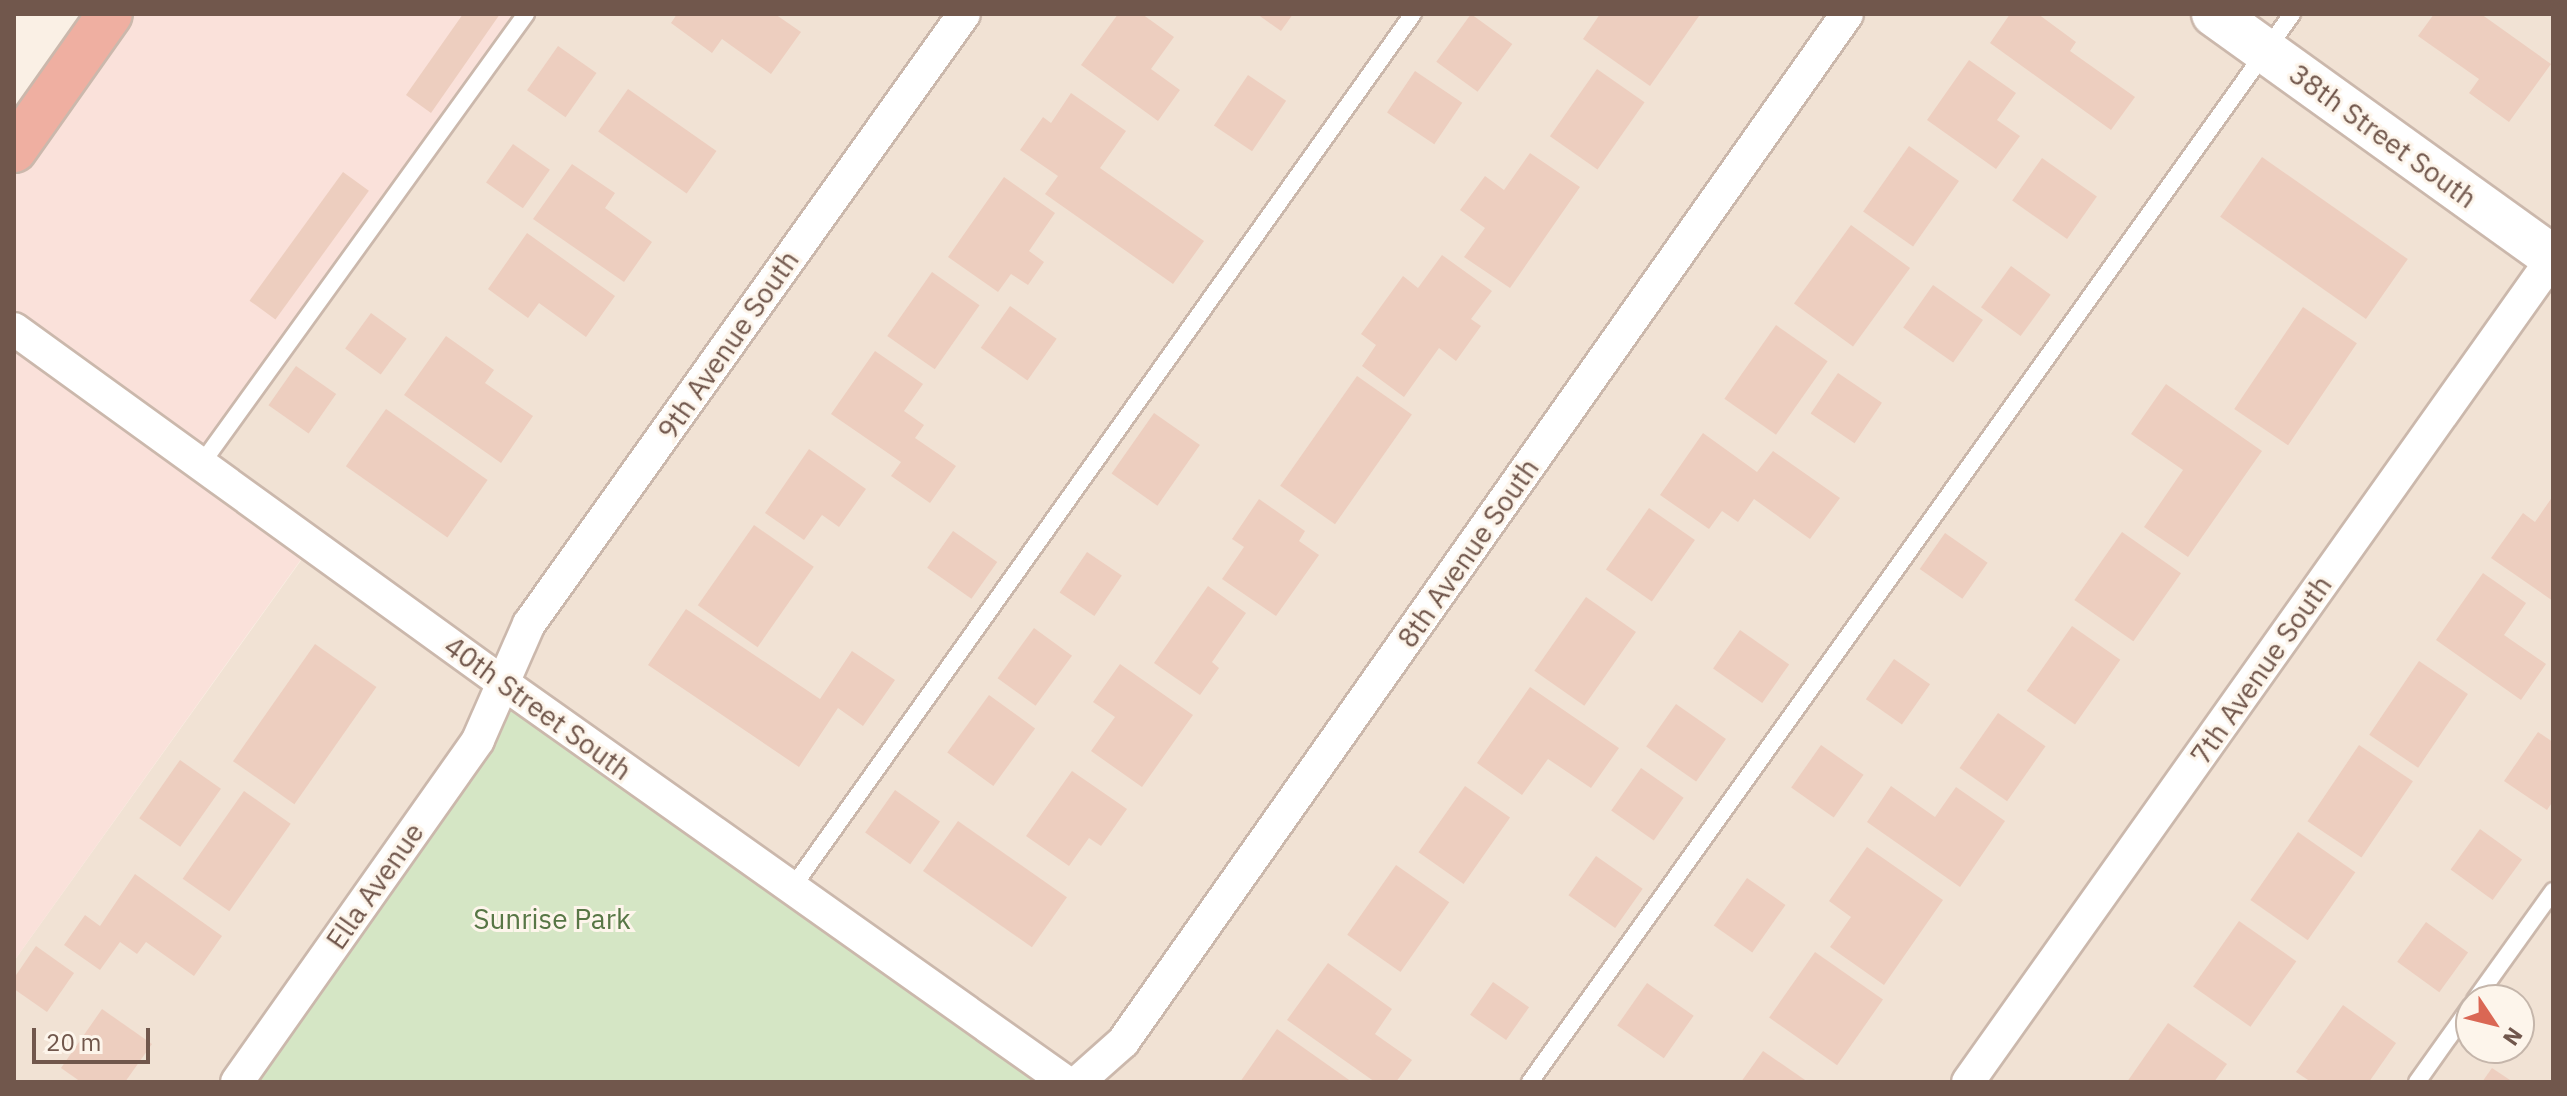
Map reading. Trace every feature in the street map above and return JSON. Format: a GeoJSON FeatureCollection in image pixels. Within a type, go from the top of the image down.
{"type":"FeatureCollection","features":[{"type":"Feature","properties":{"kind":"highway"},"geometry":{"type":"LineString","coordinates":[[14,150],[110,14]]}},
{"type":"Feature","properties":{"kind":"main road","name":"38th Street South"},"geometry":{"type":"LineString","coordinates":[[2214,14],[2553,258]]}},
{"type":"Feature","properties":{"kind":"street","name":"9th Avenue South"},"geometry":{"type":"LineString","coordinates":[[503,683],[529,624],[964,14]]}},
{"type":"Feature","properties":{"kind":"street","name":"8th Avenue South"},"geometry":{"type":"LineString","coordinates":[[1078,1082],[1123,1042],[1847,14]]}},
{"type":"Feature","properties":{"kind":"street","name":"7th Avenue South"},"geometry":{"type":"LineString","coordinates":[[1968,1082],[2553,258]]}},
{"type":"Feature","properties":{"kind":"street","name":"40th Street South"},"geometry":{"type":"LineString","coordinates":[[14,329],[503,683],[1066,1082]]}},
{"type":"Feature","properties":{"kind":"street","name":"Ella Avenue"},"geometry":{"type":"LineString","coordinates":[[237,1082],[478,740],[503,683]]}},
{"type":"Feature","properties":{"kind":"lane"},"geometry":{"type":"LineString","coordinates":[[202,463],[526,14]]}},
{"type":"Feature","properties":{"kind":"lane"},"geometry":{"type":"LineString","coordinates":[[792,888],[1413,14]]}},
{"type":"Feature","properties":{"kind":"lane"},"geometry":{"type":"LineString","coordinates":[[1530,1082],[2292,14]]}},
{"type":"Feature","properties":{"kind":"lane"},"geometry":{"type":"LineString","coordinates":[[2486,984],[2553,891]]}},
{"type":"Feature","properties":{"kind":"lane"},"geometry":{"type":"LineString","coordinates":[[2417,1082],[2455,1029]]}},
{"type":"Feature","properties":{"kind":"shaded area"},"geometry":{"type":"Polygon","coordinates":[[[110,14],[526,14],[202,463],[312,544],[14,961],[14,150],[110,14]]]}},
{"type":"Feature","properties":{"kind":"shaded area"},"geometry":{"type":"Polygon","coordinates":[[[526,14],[2553,14],[2553,1082],[14,1082],[14,961],[312,545],[202,463],[526,14]]]}},
{"type":"Feature","properties":{"kind":"green space","name":"Sunrise Park"},"geometry":{"type":"Polygon","coordinates":[[[503,683],[1066,1082],[237,1082],[503,683]]]}},
{"type":"Feature","properties":{"kind":"building"},"geometry":{"type":"Polygon","coordinates":[[[463,14],[500,14],[431,113],[406,95],[463,14]]]}},
{"type":"Feature","properties":{"kind":"building"},"geometry":{"type":"Polygon","coordinates":[[[677,14],[775,14],[801,32],[771,74],[722,39],[712,53],[671,23],[677,14]]]}},
{"type":"Feature","properties":{"kind":"building"},"geometry":{"type":"Polygon","coordinates":[[[1118,14],[1142,14],[1174,37],[1151,69],[1180,90],[1158,121],[1081,65],[1118,14]]]}},
{"type":"Feature","properties":{"kind":"building"},"geometry":{"type":"Polygon","coordinates":[[[1257,14],[1293,14],[1281,31],[1257,14]]]}},
{"type":"Feature","properties":{"kind":"building"},"geometry":{"type":"Polygon","coordinates":[[[1471,14],[1512,44],[1478,92],[1436,62],[1471,14]]]}},
{"type":"Feature","properties":{"kind":"building"},"geometry":{"type":"Polygon","coordinates":[[[1600,14],[1699,16],[1650,86],[1583,39],[1600,14]]]}},
{"type":"Feature","properties":{"kind":"building"},"geometry":{"type":"Polygon","coordinates":[[[2010,14],[2038,14],[2076,42],[2070,51],[2135,97],[2111,130],[1990,43],[2010,14]]]}},
{"type":"Feature","properties":{"kind":"building"},"geometry":{"type":"Polygon","coordinates":[[[2434,14],[2481,14],[2551,64],[2509,122],[2469,93],[2479,79],[2418,36],[2434,14]]]}},
{"type":"Feature","properties":{"kind":"building"},"geometry":{"type":"Polygon","coordinates":[[[558,46],[597,73],[566,117],[527,90],[558,46]]]}},
{"type":"Feature","properties":{"kind":"building"},"geometry":{"type":"Polygon","coordinates":[[[1969,60],[2016,93],[1997,120],[2020,136],[1996,169],[1927,120],[1969,60]]]}},
{"type":"Feature","properties":{"kind":"building"},"geometry":{"type":"Polygon","coordinates":[[[1597,69],[1645,102],[1597,169],[1550,136],[1597,69]]]}},
{"type":"Feature","properties":{"kind":"building"},"geometry":{"type":"Polygon","coordinates":[[[1415,71],[1462,103],[1434,144],[1387,112],[1415,71]]]}},
{"type":"Feature","properties":{"kind":"building"},"geometry":{"type":"Polygon","coordinates":[[[1248,75],[1286,101],[1252,151],[1214,126],[1248,75]]]}},
{"type":"Feature","properties":{"kind":"building"},"geometry":{"type":"Polygon","coordinates":[[[628,89],[716,151],[687,194],[598,132],[628,89]]]}},
{"type":"Feature","properties":{"kind":"building"},"geometry":{"type":"Polygon","coordinates":[[[1071,93],[1126,131],[1100,168],[1204,241],[1173,284],[1045,194],[1058,176],[1020,150],[1043,117],[1051,123],[1071,93]]]}},
{"type":"Feature","properties":{"kind":"building"},"geometry":{"type":"Polygon","coordinates":[[[513,144],[550,170],[523,208],[486,183],[513,144]]]}},
{"type":"Feature","properties":{"kind":"building"},"geometry":{"type":"Polygon","coordinates":[[[1909,146],[1959,181],[1913,247],[1863,212],[1909,146]]]}},
{"type":"Feature","properties":{"kind":"building"},"geometry":{"type":"Polygon","coordinates":[[[1530,153],[1580,187],[1510,288],[1464,257],[1485,228],[1460,210],[1485,176],[1504,190],[1530,153]]]}},
{"type":"Feature","properties":{"kind":"building"},"geometry":{"type":"Polygon","coordinates":[[[2262,157],[2408,259],[2366,319],[2220,217],[2262,157]]]}},
{"type":"Feature","properties":{"kind":"building"},"geometry":{"type":"Polygon","coordinates":[[[2042,158],[2097,196],[2067,239],[2012,201],[2042,158]]]}},
{"type":"Feature","properties":{"kind":"building"},"geometry":{"type":"Polygon","coordinates":[[[572,164],[615,193],[605,208],[652,242],[624,282],[533,219],[572,164]]]}},
{"type":"Feature","properties":{"kind":"building"},"geometry":{"type":"Polygon","coordinates":[[[343,172],[369,191],[275,319],[250,301],[343,172]]]}},
{"type":"Feature","properties":{"kind":"building"},"geometry":{"type":"Polygon","coordinates":[[[1004,177],[1055,213],[1029,251],[1044,262],[1028,285],[1011,274],[998,292],[948,257],[1004,177]]]}},
{"type":"Feature","properties":{"kind":"building"},"geometry":{"type":"Polygon","coordinates":[[[1851,225],[1910,268],[1853,346],[1794,303],[1851,225]]]}},
{"type":"Feature","properties":{"kind":"building"},"geometry":{"type":"Polygon","coordinates":[[[527,233],[615,296],[586,337],[539,303],[528,318],[488,289],[527,233]]]}},
{"type":"Feature","properties":{"kind":"building"},"geometry":{"type":"Polygon","coordinates":[[[1442,255],[1492,291],[1471,319],[1481,326],[1456,361],[1439,348],[1404,397],[1362,366],[1376,345],[1361,334],[1403,276],[1418,288],[1442,255]]]}},
{"type":"Feature","properties":{"kind":"building"},"geometry":{"type":"Polygon","coordinates":[[[2011,266],[2051,295],[2021,336],[1981,307],[2011,266]]]}},
{"type":"Feature","properties":{"kind":"building"},"geometry":{"type":"Polygon","coordinates":[[[932,272],[980,305],[935,369],[887,336],[932,272]]]}},
{"type":"Feature","properties":{"kind":"building"},"geometry":{"type":"Polygon","coordinates":[[[1933,285],[1983,320],[1953,363],[1903,328],[1933,285]]]}},
{"type":"Feature","properties":{"kind":"building"},"geometry":{"type":"Polygon","coordinates":[[[1010,306],[1057,339],[1027,380],[981,348],[1010,306]]]}},
{"type":"Feature","properties":{"kind":"building"},"geometry":{"type":"Polygon","coordinates":[[[2303,307],[2357,343],[2288,445],[2234,409],[2303,307]]]}},
{"type":"Feature","properties":{"kind":"building"},"geometry":{"type":"Polygon","coordinates":[[[371,313],[407,339],[381,374],[345,349],[371,313]]]}},
{"type":"Feature","properties":{"kind":"building"},"geometry":{"type":"Polygon","coordinates":[[[1776,325],[1828,361],[1776,435],[1724,399],[1776,325]]]}},
{"type":"Feature","properties":{"kind":"building"},"geometry":{"type":"Polygon","coordinates":[[[446,336],[494,370],[485,383],[533,416],[501,463],[404,395],[446,336]]]}},
{"type":"Feature","properties":{"kind":"building"},"geometry":{"type":"Polygon","coordinates":[[[875,351],[923,384],[904,411],[924,425],[915,438],[956,466],[930,503],[891,476],[901,462],[831,414],[875,351]]]}},
{"type":"Feature","properties":{"kind":"building"},"geometry":{"type":"Polygon","coordinates":[[[296,366],[336,394],[309,433],[268,405],[296,366]]]}},
{"type":"Feature","properties":{"kind":"building"},"geometry":{"type":"Polygon","coordinates":[[[1838,373],[1882,403],[1855,443],[1811,414],[1838,373]]]}},
{"type":"Feature","properties":{"kind":"building"},"geometry":{"type":"Polygon","coordinates":[[[1357,376],[1412,414],[1335,524],[1280,486],[1357,376]]]}},
{"type":"Feature","properties":{"kind":"building"},"geometry":{"type":"Polygon","coordinates":[[[2166,384],[2262,451],[2188,557],[2144,527],[2183,470],[2131,434],[2166,384]]]}},
{"type":"Feature","properties":{"kind":"building"},"geometry":{"type":"Polygon","coordinates":[[[386,409],[488,480],[447,537],[346,466],[386,409]]]}},
{"type":"Feature","properties":{"kind":"building"},"geometry":{"type":"Polygon","coordinates":[[[1154,413],[1200,445],[1157,506],[1112,474],[1154,413]]]}},
{"type":"Feature","properties":{"kind":"building"},"geometry":{"type":"Polygon","coordinates":[[[1703,433],[1757,472],[1773,451],[1840,498],[1810,539],[1754,499],[1738,522],[1722,511],[1709,529],[1660,495],[1703,433]]]}},
{"type":"Feature","properties":{"kind":"building"},"geometry":{"type":"Polygon","coordinates":[[[809,449],[866,489],[839,527],[822,515],[804,540],[765,513],[809,449]]]}},
{"type":"Feature","properties":{"kind":"building"},"geometry":{"type":"Polygon","coordinates":[[[2553,496],[2553,601],[2491,558],[2523,513],[2535,522],[2553,496]]]}},
{"type":"Feature","properties":{"kind":"building"},"geometry":{"type":"Polygon","coordinates":[[[1259,499],[1305,531],[1299,541],[1319,555],[1276,616],[1222,579],[1244,547],[1232,539],[1259,499]]]}},
{"type":"Feature","properties":{"kind":"building"},"geometry":{"type":"Polygon","coordinates":[[[1649,508],[1695,540],[1652,602],[1606,569],[1649,508]]]}},
{"type":"Feature","properties":{"kind":"building"},"geometry":{"type":"Polygon","coordinates":[[[754,525],[814,567],[758,647],[698,605],[754,525]]]}},
{"type":"Feature","properties":{"kind":"building"},"geometry":{"type":"Polygon","coordinates":[[[953,531],[997,562],[971,599],[927,568],[953,531]]]}},
{"type":"Feature","properties":{"kind":"building"},"geometry":{"type":"Polygon","coordinates":[[[2122,532],[2181,573],[2133,641],[2074,600],[2122,532]]]}},
{"type":"Feature","properties":{"kind":"building"},"geometry":{"type":"Polygon","coordinates":[[[1945,533],[1988,563],[1962,599],[1920,569],[1945,533]]]}},
{"type":"Feature","properties":{"kind":"building"},"geometry":{"type":"Polygon","coordinates":[[[1087,552],[1122,575],[1094,616],[1060,593],[1087,552]]]}},
{"type":"Feature","properties":{"kind":"building"},"geometry":{"type":"Polygon","coordinates":[[[2483,573],[2526,603],[2504,635],[2546,664],[2521,700],[2436,640],[2483,573]]]}},
{"type":"Feature","properties":{"kind":"building"},"geometry":{"type":"Polygon","coordinates":[[[1208,586],[1246,613],[1212,662],[1219,668],[1200,695],[1154,663],[1208,586]]]}},
{"type":"Feature","properties":{"kind":"building"},"geometry":{"type":"Polygon","coordinates":[[[1586,597],[1636,632],[1584,706],[1534,671],[1586,597]]]}},
{"type":"Feature","properties":{"kind":"building"},"geometry":{"type":"Polygon","coordinates":[[[686,609],[820,699],[852,651],[895,680],[863,726],[838,708],[799,767],[648,665],[686,609]]]}},
{"type":"Feature","properties":{"kind":"building"},"geometry":{"type":"Polygon","coordinates":[[[2072,626],[2120,660],[2075,725],[2027,691],[2072,626]]]}},
{"type":"Feature","properties":{"kind":"building"},"geometry":{"type":"Polygon","coordinates":[[[1034,628],[1072,656],[1036,706],[998,678],[1034,628]]]}},
{"type":"Feature","properties":{"kind":"building"},"geometry":{"type":"Polygon","coordinates":[[[1740,630],[1789,664],[1762,703],[1713,669],[1740,630]]]}},
{"type":"Feature","properties":{"kind":"building"},"geometry":{"type":"Polygon","coordinates":[[[315,644],[376,687],[294,804],[233,761],[315,644]]]}},
{"type":"Feature","properties":{"kind":"building"},"geometry":{"type":"Polygon","coordinates":[[[1894,659],[1930,684],[1902,724],[1866,699],[1894,659]]]}},
{"type":"Feature","properties":{"kind":"building"},"geometry":{"type":"Polygon","coordinates":[[[2419,661],[2468,694],[2418,768],[2369,735],[2419,661]]]}},
{"type":"Feature","properties":{"kind":"building"},"geometry":{"type":"Polygon","coordinates":[[[1120,664],[1193,715],[1142,787],[1091,751],[1115,717],[1093,702],[1120,664]]]}},
{"type":"Feature","properties":{"kind":"building"},"geometry":{"type":"Polygon","coordinates":[[[1530,687],[1619,748],[1591,788],[1548,759],[1522,795],[1477,763],[1530,687]]]}},
{"type":"Feature","properties":{"kind":"building"},"geometry":{"type":"Polygon","coordinates":[[[989,695],[1035,729],[993,786],[947,752],[989,695]]]}},
{"type":"Feature","properties":{"kind":"building"},"geometry":{"type":"Polygon","coordinates":[[[1676,704],[1726,739],[1696,782],[1646,747],[1676,704]]]}},
{"type":"Feature","properties":{"kind":"building"},"geometry":{"type":"Polygon","coordinates":[[[1998,713],[2046,746],[2007,801],[1960,768],[1998,713]]]}},
{"type":"Feature","properties":{"kind":"building"},"geometry":{"type":"Polygon","coordinates":[[[2538,732],[2553,742],[2553,801],[2547,810],[2504,781],[2538,732]]]}},
{"type":"Feature","properties":{"kind":"building"},"geometry":{"type":"Polygon","coordinates":[[[1821,745],[1864,775],[1834,817],[1791,788],[1821,745]]]}},
{"type":"Feature","properties":{"kind":"building"},"geometry":{"type":"Polygon","coordinates":[[[2359,745],[2413,781],[2361,858],[2308,821],[2359,745]]]}},
{"type":"Feature","properties":{"kind":"building"},"geometry":{"type":"Polygon","coordinates":[[[180,760],[221,789],[180,847],[139,818],[180,760]]]}},
{"type":"Feature","properties":{"kind":"building"},"geometry":{"type":"Polygon","coordinates":[[[1641,768],[1684,798],[1654,840],[1611,811],[1641,768]]]}},
{"type":"Feature","properties":{"kind":"building"},"geometry":{"type":"Polygon","coordinates":[[[1072,771],[1127,809],[1101,846],[1089,838],[1069,866],[1026,836],[1072,771]]]}},
{"type":"Feature","properties":{"kind":"building"},"geometry":{"type":"Polygon","coordinates":[[[1465,786],[1510,818],[1464,884],[1419,852],[1465,786]]]}},
{"type":"Feature","properties":{"kind":"building"},"geometry":{"type":"Polygon","coordinates":[[[1891,786],[1935,817],[1956,787],[2005,821],[1960,887],[1867,822],[1891,786]]]}},
{"type":"Feature","properties":{"kind":"building"},"geometry":{"type":"Polygon","coordinates":[[[895,790],[940,822],[910,864],[865,833],[895,790]]]}},
{"type":"Feature","properties":{"kind":"building"},"geometry":{"type":"Polygon","coordinates":[[[244,791],[291,824],[229,911],[183,879],[244,791]]]}},
{"type":"Feature","properties":{"kind":"building"},"geometry":{"type":"Polygon","coordinates":[[[958,821],[1067,897],[1032,947],[923,871],[958,821]]]}},
{"type":"Feature","properties":{"kind":"building"},"geometry":{"type":"Polygon","coordinates":[[[2480,829],[2522,860],[2493,900],[2451,869],[2480,829]]]}},
{"type":"Feature","properties":{"kind":"building"},"geometry":{"type":"Polygon","coordinates":[[[2298,832],[2355,872],[2308,940],[2250,900],[2298,832]]]}},
{"type":"Feature","properties":{"kind":"building"},"geometry":{"type":"Polygon","coordinates":[[[1867,847],[1943,900],[1884,985],[1830,947],[1851,917],[1829,901],[1867,847]]]}},
{"type":"Feature","properties":{"kind":"building"},"geometry":{"type":"Polygon","coordinates":[[[1596,856],[1643,889],[1615,928],[1568,895],[1596,856]]]}},
{"type":"Feature","properties":{"kind":"building"},"geometry":{"type":"Polygon","coordinates":[[[1396,865],[1449,902],[1400,972],[1347,935],[1396,865]]]}},
{"type":"Feature","properties":{"kind":"building"},"geometry":{"type":"Polygon","coordinates":[[[135,874],[222,936],[194,976],[146,942],[137,954],[120,942],[100,970],[64,945],[85,915],[100,926],[135,874]]]}},
{"type":"Feature","properties":{"kind":"building"},"geometry":{"type":"Polygon","coordinates":[[[1747,878],[1786,905],[1752,952],[1714,926],[1747,878]]]}},
{"type":"Feature","properties":{"kind":"building"},"geometry":{"type":"Polygon","coordinates":[[[2239,921],[2296,961],[2250,1027],[2193,987],[2239,921]]]}},
{"type":"Feature","properties":{"kind":"building"},"geometry":{"type":"Polygon","coordinates":[[[2426,922],[2468,953],[2439,992],[2397,962],[2426,922]]]}},
{"type":"Feature","properties":{"kind":"building"},"geometry":{"type":"Polygon","coordinates":[[[36,946],[74,973],[47,1012],[14,989],[14,978],[36,946]]]}},
{"type":"Feature","properties":{"kind":"building"},"geometry":{"type":"Polygon","coordinates":[[[1815,952],[1883,1000],[1837,1065],[1769,1018],[1815,952]]]}},
{"type":"Feature","properties":{"kind":"building"},"geometry":{"type":"Polygon","coordinates":[[[1328,963],[1392,1009],[1375,1034],[1412,1060],[1396,1082],[1375,1082],[1287,1020],[1328,963]]]}},
{"type":"Feature","properties":{"kind":"building"},"geometry":{"type":"Polygon","coordinates":[[[1493,982],[1529,1007],[1506,1040],[1470,1015],[1493,982]]]}},
{"type":"Feature","properties":{"kind":"building"},"geometry":{"type":"Polygon","coordinates":[[[1647,983],[1694,1016],[1664,1058],[1617,1026],[1647,983]]]}},
{"type":"Feature","properties":{"kind":"building"},"geometry":{"type":"Polygon","coordinates":[[[2343,1005],[2396,1043],[2369,1082],[2311,1082],[2296,1072],[2343,1005]]]}},
{"type":"Feature","properties":{"kind":"building"},"geometry":{"type":"Polygon","coordinates":[[[102,1009],[152,1044],[125,1082],[81,1082],[61,1068],[102,1009]]]}},
{"type":"Feature","properties":{"kind":"building"},"geometry":{"type":"Polygon","coordinates":[[[2168,1023],[2227,1064],[2214,1082],[2127,1082],[2168,1023]]]}},
{"type":"Feature","properties":{"kind":"building"},"geometry":{"type":"Polygon","coordinates":[[[1277,1029],[1352,1082],[1240,1082],[1277,1029]]]}},
{"type":"Feature","properties":{"kind":"building"},"geometry":{"type":"Polygon","coordinates":[[[1763,1051],[1808,1082],[1741,1082],[1763,1051]]]}},
{"type":"Feature","properties":{"kind":"building"},"geometry":{"type":"Polygon","coordinates":[[[2492,1068],[2513,1082],[2482,1082],[2492,1068]]]}}]}
